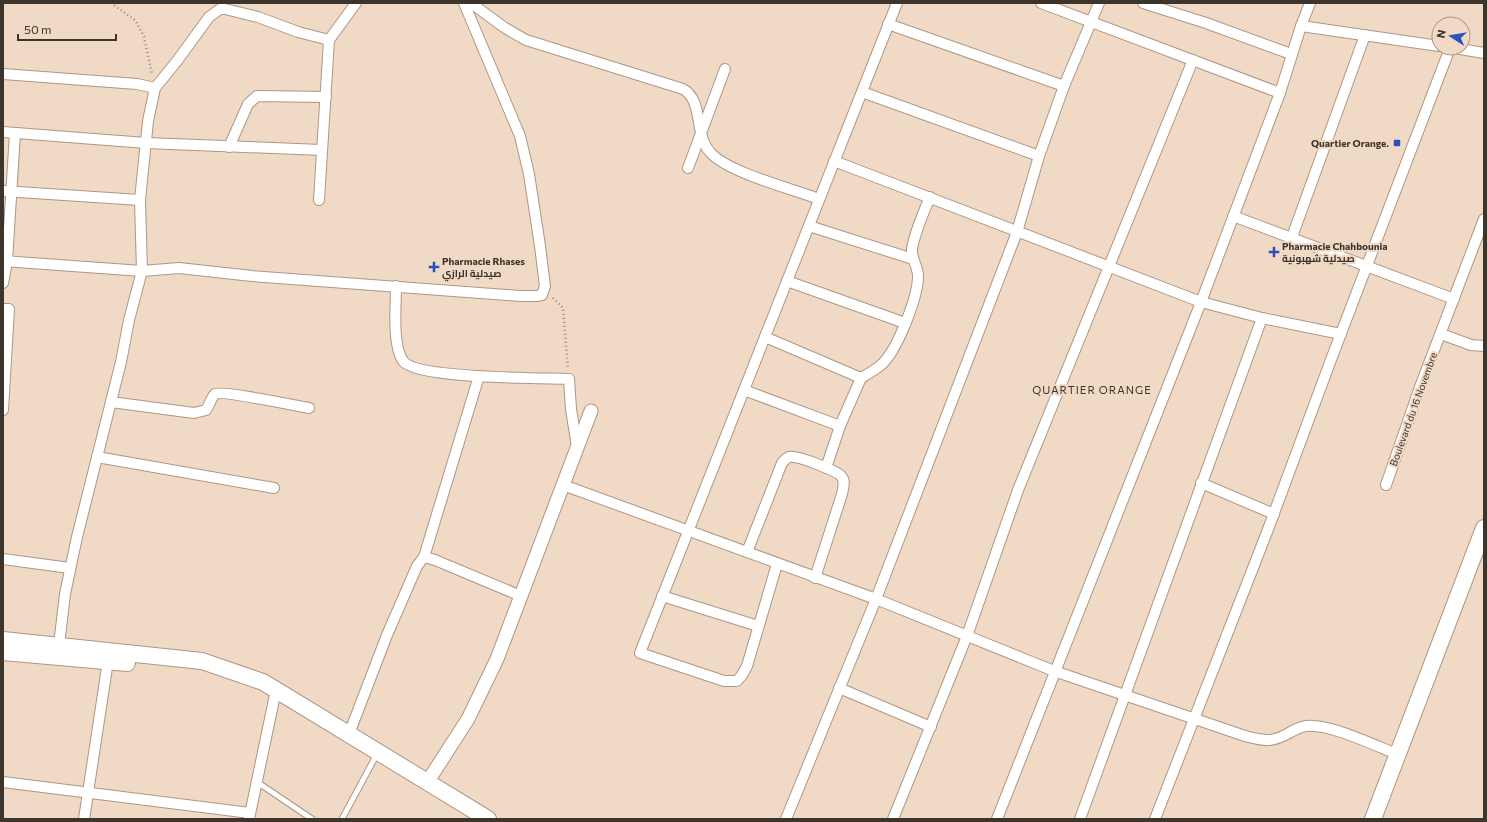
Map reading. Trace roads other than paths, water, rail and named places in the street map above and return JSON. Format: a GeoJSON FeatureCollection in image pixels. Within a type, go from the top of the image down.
{"type":"FeatureCollection","features":[{"type":"Feature","properties":{"kind":"main road"},"geometry":{"type":"LineString","coordinates":[[1374,819],[1484,528]]}},
{"type":"Feature","properties":{"kind":"main road"},"geometry":{"type":"LineString","coordinates":[[3,640],[59,644],[202,661],[269,686],[428,781],[445,794],[488,819]]}},
{"type":"Feature","properties":{"kind":"main road"},"geometry":{"type":"LineString","coordinates":[[3,652],[201,671],[269,686]]}},
{"type":"Feature","properties":{"kind":"street"},"geometry":{"type":"LineString","coordinates":[[319,200],[329,40],[356,3]]}},
{"type":"Feature","properties":{"kind":"street"},"geometry":{"type":"LineString","coordinates":[[5,261],[142,271],[179,268],[252,276],[520,296],[538,296],[544,291],[540,246],[529,174],[520,136],[464,3]]}},
{"type":"Feature","properties":{"kind":"street"},"geometry":{"type":"LineString","coordinates":[[471,3],[505,28],[526,40],[683,89],[691,96],[701,133],[709,152],[717,159],[733,169],[819,199]]}},
{"type":"Feature","properties":{"kind":"street"},"geometry":{"type":"LineString","coordinates":[[777,564],[747,666],[737,681],[732,682],[717,678],[640,653],[897,3]]}},
{"type":"Feature","properties":{"kind":"street"},"geometry":{"type":"LineString","coordinates":[[1041,3],[1280,93]]}},
{"type":"Feature","properties":{"kind":"street"},"geometry":{"type":"LineString","coordinates":[[786,819],[876,600],[1017,232],[1039,156],[1064,86],[1099,3]]}},
{"type":"Feature","properties":{"kind":"street"},"geometry":{"type":"LineString","coordinates":[[1143,3],[1206,23],[1291,54]]}},
{"type":"Feature","properties":{"kind":"street"},"geometry":{"type":"LineString","coordinates":[[996,819],[1201,302],[1280,93],[1291,54],[1310,3]]}},
{"type":"Feature","properties":{"kind":"street"},"geometry":{"type":"LineString","coordinates":[[59,644],[64,594],[142,271],[140,200],[146,143],[155,88],[209,17],[220,9],[258,17],[298,32],[329,40]]}},
{"type":"Feature","properties":{"kind":"street"},"geometry":{"type":"LineString","coordinates":[[888,24],[1064,86]]}},
{"type":"Feature","properties":{"kind":"street"},"geometry":{"type":"LineString","coordinates":[[1302,26],[1431,45]]}},
{"type":"Feature","properties":{"kind":"street"},"geometry":{"type":"LineString","coordinates":[[1292,237],[1365,35]]}},
{"type":"Feature","properties":{"kind":"street"},"geometry":{"type":"LineString","coordinates":[[1471,51],[1484,53]]}},
{"type":"Feature","properties":{"kind":"street"},"geometry":{"type":"LineString","coordinates":[[1155,819],[1274,514],[1447,56]]}},
{"type":"Feature","properties":{"kind":"street"},"geometry":{"type":"LineString","coordinates":[[894,819],[967,636],[1018,490],[1193,60]]}},
{"type":"Feature","properties":{"kind":"street"},"geometry":{"type":"LineString","coordinates":[[688,168],[725,69]]}},
{"type":"Feature","properties":{"kind":"street"},"geometry":{"type":"LineString","coordinates":[[3,74],[137,84],[155,88]]}},
{"type":"Feature","properties":{"kind":"street"},"geometry":{"type":"LineString","coordinates":[[862,92],[1039,156]]}},
{"type":"Feature","properties":{"kind":"street"},"geometry":{"type":"LineString","coordinates":[[229,147],[248,104],[257,96],[326,98]]}},
{"type":"Feature","properties":{"kind":"street"},"geometry":{"type":"LineString","coordinates":[[3,132],[146,143],[322,150]]}},
{"type":"Feature","properties":{"kind":"street"},"geometry":{"type":"LineString","coordinates":[[3,283],[8,191],[15,133]]}},
{"type":"Feature","properties":{"kind":"street"},"geometry":{"type":"LineString","coordinates":[[834,160],[1201,302],[1262,318],[1341,334]]}},
{"type":"Feature","properties":{"kind":"street"},"geometry":{"type":"LineString","coordinates":[[8,191],[140,200]]}},
{"type":"Feature","properties":{"kind":"street"},"geometry":{"type":"LineString","coordinates":[[826,468],[840,426],[861,378],[882,364],[905,323],[913,304],[918,278],[912,255],[915,235],[930,197]]}},
{"type":"Feature","properties":{"kind":"street"},"geometry":{"type":"LineString","coordinates":[[1233,216],[1454,299]]}},
{"type":"Feature","properties":{"kind":"street","name":"Boulevard du 16 Novembre"},"geometry":{"type":"LineString","coordinates":[[1386,485],[1420,387],[1484,219]]}},
{"type":"Feature","properties":{"kind":"street"},"geometry":{"type":"LineString","coordinates":[[809,226],[914,259]]}},
{"type":"Feature","properties":{"kind":"street"},"geometry":{"type":"LineString","coordinates":[[787,281],[905,323]]}},
{"type":"Feature","properties":{"kind":"street"},"geometry":{"type":"LineString","coordinates":[[396,286],[397,344],[399,355],[404,363],[416,369],[479,376],[569,379],[571,409],[577,448]]}},
{"type":"Feature","properties":{"kind":"street"},"geometry":{"type":"LineString","coordinates":[[3,309],[9,309],[3,410]]}},
{"type":"Feature","properties":{"kind":"street"},"geometry":{"type":"LineString","coordinates":[[1080,819],[1126,696],[1201,483],[1262,318]]}},
{"type":"Feature","properties":{"kind":"street"},"geometry":{"type":"LineString","coordinates":[[1441,334],[1471,345],[1484,354]]}},
{"type":"Feature","properties":{"kind":"street"},"geometry":{"type":"LineString","coordinates":[[765,337],[861,378]]}},
{"type":"Feature","properties":{"kind":"street"},"geometry":{"type":"LineString","coordinates":[[1471,345],[1484,346]]}},
{"type":"Feature","properties":{"kind":"street"},"geometry":{"type":"LineString","coordinates":[[349,734],[387,635],[417,566],[424,557],[479,376]]}},
{"type":"Feature","properties":{"kind":"street"},"geometry":{"type":"LineString","coordinates":[[744,390],[840,426]]}},
{"type":"Feature","properties":{"kind":"street"},"geometry":{"type":"LineString","coordinates":[[111,402],[194,413],[206,410],[217,393],[235,394],[309,408]]}},
{"type":"Feature","properties":{"kind":"street"},"geometry":{"type":"LineString","coordinates":[[428,781],[468,719],[497,659],[591,411]]}},
{"type":"Feature","properties":{"kind":"street"},"geometry":{"type":"LineString","coordinates":[[747,552],[785,459],[793,456],[826,468],[841,475],[844,481],[842,494],[815,578]]}},
{"type":"Feature","properties":{"kind":"street"},"geometry":{"type":"LineString","coordinates":[[97,457],[274,488]]}},
{"type":"Feature","properties":{"kind":"street"},"geometry":{"type":"LineString","coordinates":[[1201,483],[1274,514]]}},
{"type":"Feature","properties":{"kind":"street"},"geometry":{"type":"LineString","coordinates":[[563,485],[876,600],[1054,671],[1193,719],[1265,741],[1279,739],[1297,728],[1314,726],[1327,728],[1399,756]]}},
{"type":"Feature","properties":{"kind":"street"},"geometry":{"type":"LineString","coordinates":[[424,557],[435,560],[521,596]]}},
{"type":"Feature","properties":{"kind":"street"},"geometry":{"type":"LineString","coordinates":[[3,559],[70,568]]}},
{"type":"Feature","properties":{"kind":"street"},"geometry":{"type":"LineString","coordinates":[[662,596],[758,626]]}},
{"type":"Feature","properties":{"kind":"street"},"geometry":{"type":"LineString","coordinates":[[84,819],[86,791],[108,661]]}},
{"type":"Feature","properties":{"kind":"street"},"geometry":{"type":"LineString","coordinates":[[3,782],[86,791],[250,816],[258,782],[269,686]]}},
{"type":"Feature","properties":{"kind":"street"},"geometry":{"type":"LineString","coordinates":[[839,688],[931,727]]}},
{"type":"Feature","properties":{"kind":"lane"},"geometry":{"type":"LineString","coordinates":[[342,819],[379,752]]}},
{"type":"Feature","properties":{"kind":"lane"},"geometry":{"type":"LineString","coordinates":[[258,782],[312,819]]}},
{"type":"Feature","properties":{"kind":"place","name":"Quartier Orange."},"geometry":{"type":"Point","coordinates":[1397,143]}},
{"type":"Feature","properties":{"kind":"place","name":"Pharmacie Chahbounia صيدلية شهبونية"},"geometry":{"type":"Point","coordinates":[1274,252]}},
{"type":"Feature","properties":{"kind":"place","name":"Pharmacie Rhases صيدلية الرازي"},"geometry":{"type":"Point","coordinates":[434,267]}},
{"type":"Feature","properties":{"kind":"district","name":"QUARTIER ORANGE"},"geometry":{"type":"Point","coordinates":[1092,389]}}]}
